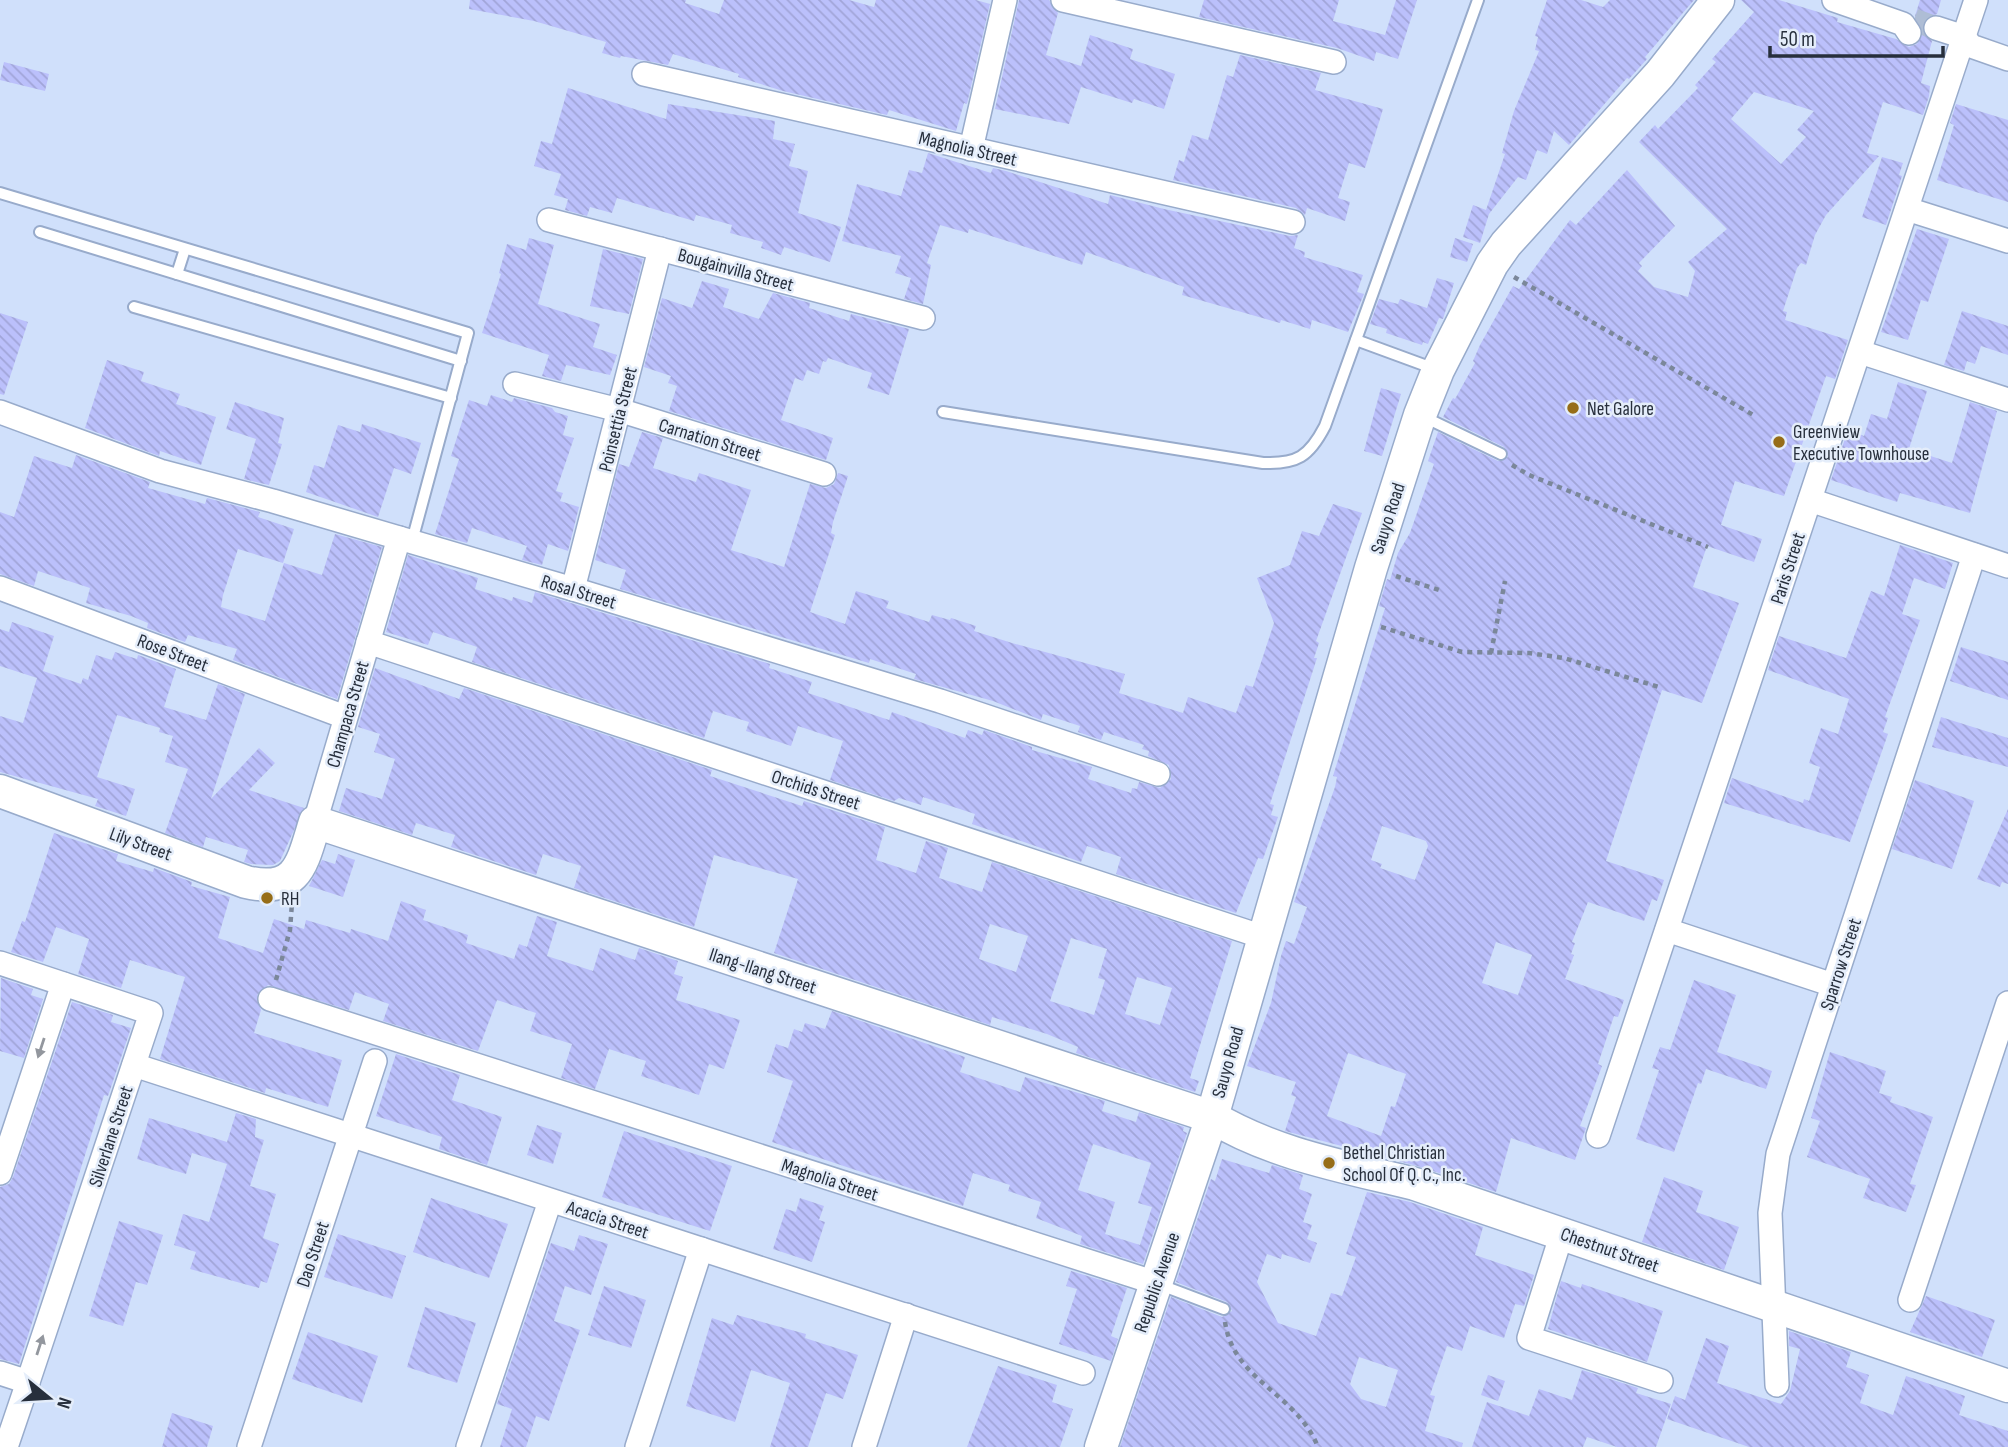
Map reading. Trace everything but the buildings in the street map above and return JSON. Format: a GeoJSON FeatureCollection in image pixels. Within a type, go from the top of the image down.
{"type":"FeatureCollection","features":[{"type":"Feature","properties":{"kind":"street"},"geometry":{"type":"LineString","coordinates":[[971,149],[1005,0]]}},
{"type":"Feature","properties":{"kind":"street"},"geometry":{"type":"LineString","coordinates":[[1063,0],[1334,62]]}},
{"type":"Feature","properties":{"kind":"street","name":"Sauyo Road"},"geometry":{"type":"LineString","coordinates":[[1212,1117],[1371,568],[1420,415],[1438,370],[1492,264],[1524,221],[1660,74],[1718,0]]}},
{"type":"Feature","properties":{"kind":"street"},"geometry":{"type":"LineString","coordinates":[[1834,0],[1909,26]]}},
{"type":"Feature","properties":{"kind":"street","name":"Paris Street"},"geometry":{"type":"LineString","coordinates":[[1598,1136],[1907,209],[1965,44],[1976,0]]}},
{"type":"Feature","properties":{"kind":"street"},"geometry":{"type":"LineString","coordinates":[[1934,34],[2008,59]]}},
{"type":"Feature","properties":{"kind":"street","name":"Magnolia Street"},"geometry":{"type":"LineString","coordinates":[[644,74],[1293,222]]}},
{"type":"Feature","properties":{"kind":"street"},"geometry":{"type":"LineString","coordinates":[[1907,209],[2008,241]]}},
{"type":"Feature","properties":{"kind":"street","name":"Bougainvilla Street"},"geometry":{"type":"LineString","coordinates":[[549,220],[923,318]]}},
{"type":"Feature","properties":{"kind":"street","name":"Poinsettia Street"},"geometry":{"type":"LineString","coordinates":[[573,589],[660,249]]}},
{"type":"Feature","properties":{"kind":"street"},"geometry":{"type":"LineString","coordinates":[[1860,352],[2008,400]]}},
{"type":"Feature","properties":{"kind":"street","name":"Carnation Street"},"geometry":{"type":"LineString","coordinates":[[515,384],[619,410],[824,474]]}},
{"type":"Feature","properties":{"kind":"street","name":"Rosal Street"},"geometry":{"type":"LineString","coordinates":[[0,412],[160,471],[573,589],[940,701],[1158,774]]}},
{"type":"Feature","properties":{"kind":"street"},"geometry":{"type":"LineString","coordinates":[[1810,500],[2008,566]]}},
{"type":"Feature","properties":{"kind":"street","name":"Champaca Street"},"geometry":{"type":"LineString","coordinates":[[284,884],[297,870],[314,822],[368,642],[405,540]]}},
{"type":"Feature","properties":{"kind":"street","name":"Sparrow Street"},"geometry":{"type":"LineString","coordinates":[[1777,1385],[1770,1213],[1773,1173],[1974,555]]}},
{"type":"Feature","properties":{"kind":"street","name":"Rose Street"},"geometry":{"type":"LineString","coordinates":[[0,588],[345,717]]}},
{"type":"Feature","properties":{"kind":"street","name":"Orchids Street"},"geometry":{"type":"LineString","coordinates":[[368,642],[1263,937]]}},
{"type":"Feature","properties":{"kind":"street","name":"Lily Street"},"geometry":{"type":"LineString","coordinates":[[0,791],[246,882],[266,886],[284,884]]}},
{"type":"Feature","properties":{"kind":"street","name":"Ilang-Ilang Street"},"geometry":{"type":"LineString","coordinates":[[314,822],[1212,1117]]}},
{"type":"Feature","properties":{"kind":"street"},"geometry":{"type":"LineString","coordinates":[[1667,930],[1833,985]]}},
{"type":"Feature","properties":{"kind":"street","name":"Silverlane Street"},"geometry":{"type":"LineString","coordinates":[[0,963],[151,1013],[6,1447]]}},
{"type":"Feature","properties":{"kind":"street"},"geometry":{"type":"LineString","coordinates":[[0,1173],[63,984]]}},
{"type":"Feature","properties":{"kind":"street","name":"Magnolia Street"},"geometry":{"type":"LineString","coordinates":[[270,999],[1156,1283]]}},
{"type":"Feature","properties":{"kind":"street"},"geometry":{"type":"LineString","coordinates":[[1910,1300],[2008,1003]]}},
{"type":"Feature","properties":{"kind":"street","name":"Dao Street"},"geometry":{"type":"LineString","coordinates":[[249,1447],[375,1061]]}},
{"type":"Feature","properties":{"kind":"street","name":"Acacia Street"},"geometry":{"type":"LineString","coordinates":[[134,1065],[1083,1373]]}},
{"type":"Feature","properties":{"kind":"street","name":"Chestnut Street"},"geometry":{"type":"LineString","coordinates":[[1212,1117],[1262,1142],[1316,1160],[1415,1184],[2008,1385]]}},
{"type":"Feature","properties":{"kind":"street","name":"Republic Avenue"},"geometry":{"type":"LineString","coordinates":[[1101,1447],[1212,1117]]}},
{"type":"Feature","properties":{"kind":"street"},"geometry":{"type":"LineString","coordinates":[[468,1447],[550,1201]]}},
{"type":"Feature","properties":{"kind":"street"},"geometry":{"type":"LineString","coordinates":[[1562,1234],[1528,1338],[1661,1381]]}},
{"type":"Feature","properties":{"kind":"street"},"geometry":{"type":"LineString","coordinates":[[637,1447],[701,1249]]}},
{"type":"Feature","properties":{"kind":"street"},"geometry":{"type":"LineString","coordinates":[[864,1447],[906,1315]]}},
{"type":"Feature","properties":{"kind":"street"},"geometry":{"type":"LineString","coordinates":[[0,1373],[28,1382]]}},
{"type":"Feature","properties":{"kind":"lane"},"geometry":{"type":"LineString","coordinates":[[943,412],[1263,463],[1285,463],[1304,456],[1316,444],[1356,341],[1478,0]]}},
{"type":"Feature","properties":{"kind":"lane"},"geometry":{"type":"LineString","coordinates":[[0,193],[185,249],[177,274]]}},
{"type":"Feature","properties":{"kind":"lane"},"geometry":{"type":"LineString","coordinates":[[40,232],[461,361]]}},
{"type":"Feature","properties":{"kind":"lane","name":"Champaca Street"},"geometry":{"type":"LineString","coordinates":[[185,249],[468,333],[451,398],[405,540]]}},
{"type":"Feature","properties":{"kind":"lane"},"geometry":{"type":"LineString","coordinates":[[134,307],[451,398]]}},
{"type":"Feature","properties":{"kind":"lane"},"geometry":{"type":"LineString","coordinates":[[1356,341],[1438,370]]}},
{"type":"Feature","properties":{"kind":"lane"},"geometry":{"type":"LineString","coordinates":[[1420,415],[1486,444],[1501,454]]}},
{"type":"Feature","properties":{"kind":"lane","name":"Magnolia Street"},"geometry":{"type":"LineString","coordinates":[[1156,1283],[1224,1308]]}},
{"type":"Feature","properties":{"kind":"path"},"geometry":{"type":"LineString","coordinates":[[1492,264],[1755,416]]}},
{"type":"Feature","properties":{"kind":"path"},"geometry":{"type":"LineString","coordinates":[[1501,454],[1528,475],[1708,547]]}},
{"type":"Feature","properties":{"kind":"path"},"geometry":{"type":"LineString","coordinates":[[1371,568],[1442,591]]}},
{"type":"Feature","properties":{"kind":"path"},"geometry":{"type":"LineString","coordinates":[[1491,653],[1505,581]]}},
{"type":"Feature","properties":{"kind":"path"},"geometry":{"type":"LineString","coordinates":[[1356,619],[1462,652],[1564,658],[1662,688]]}},
{"type":"Feature","properties":{"kind":"path"},"geometry":{"type":"LineString","coordinates":[[270,999],[293,920],[292,899],[284,884]]}},
{"type":"Feature","properties":{"kind":"path"},"geometry":{"type":"LineString","coordinates":[[1224,1308],[1227,1332],[1234,1354],[1297,1412],[1318,1447]]}},
{"type":"Feature","properties":{"kind":"tunnel"},"geometry":{"type":"LineString","coordinates":[[1914,20],[1936,28]]}},
{"type":"Feature","properties":{"kind":"place","name":"Net Galore"},"geometry":{"type":"Point","coordinates":[1573,408]}},
{"type":"Feature","properties":{"kind":"place","name":"Greenview Executive Townhouse"},"geometry":{"type":"Point","coordinates":[1779,442]}},
{"type":"Feature","properties":{"kind":"place","name":"RH"},"geometry":{"type":"Point","coordinates":[267,898]}},
{"type":"Feature","properties":{"kind":"place","name":"Bethel Christian School Of Q. C., Inc."},"geometry":{"type":"Point","coordinates":[1329,1163]}}]}
